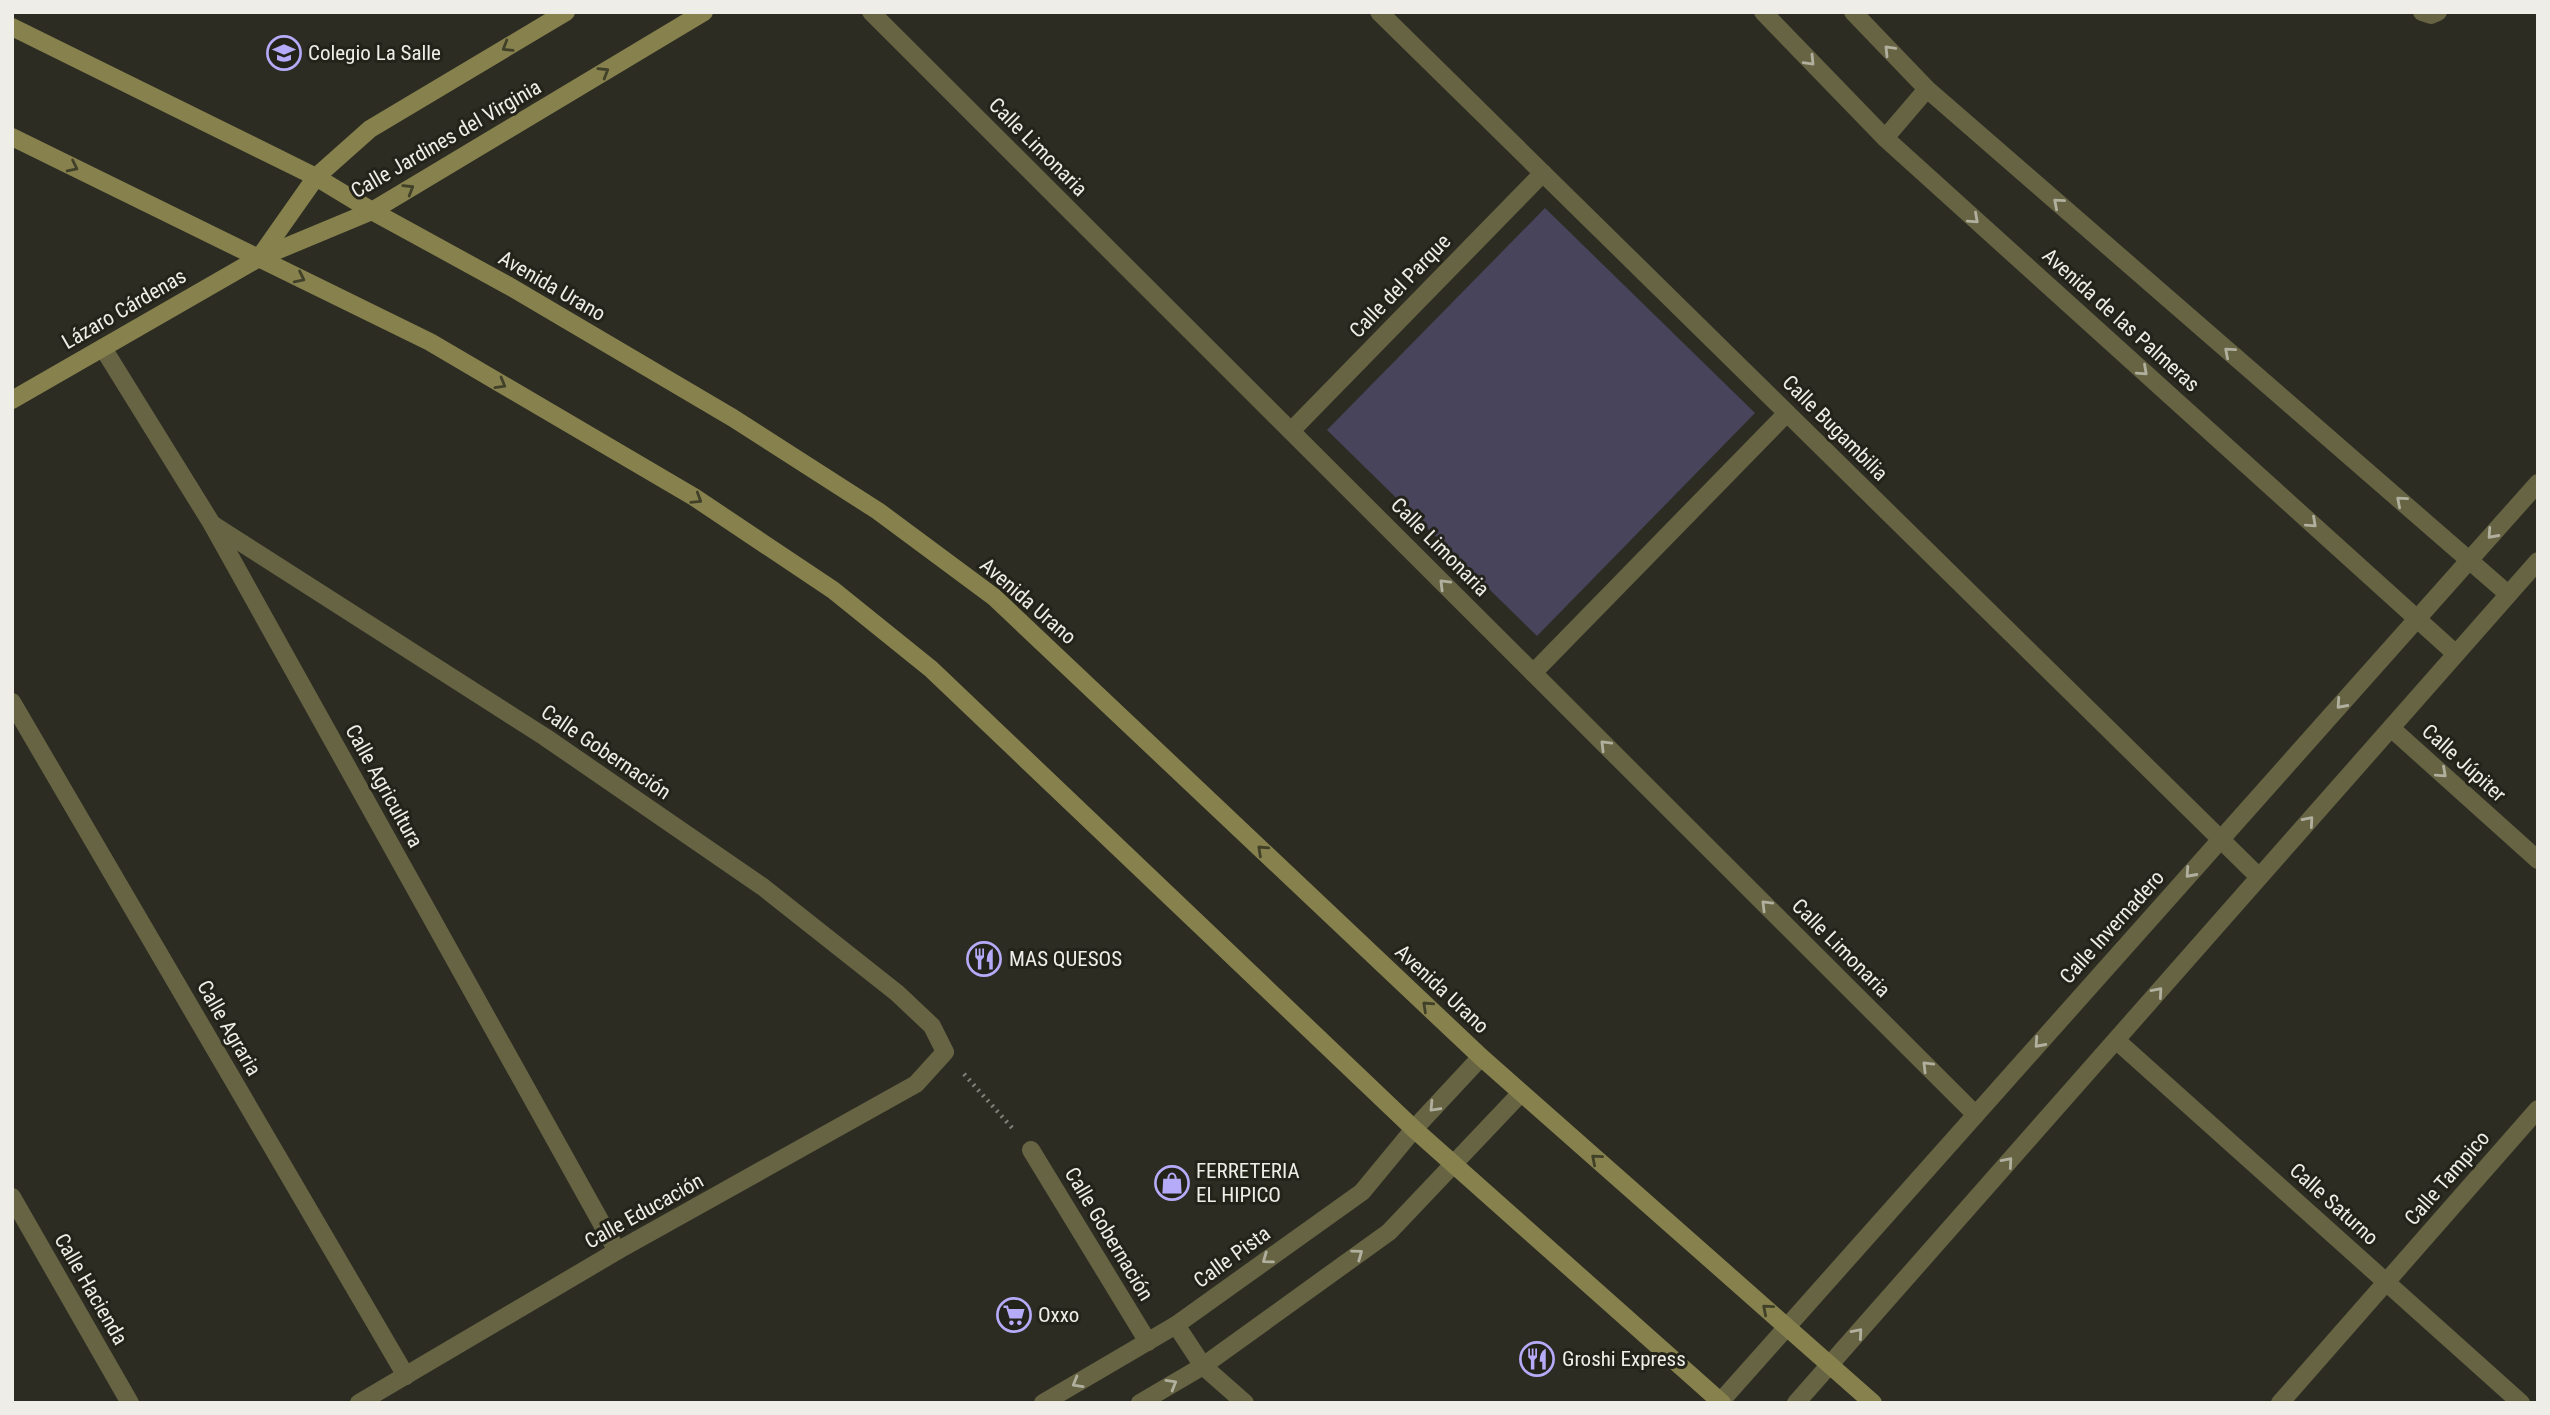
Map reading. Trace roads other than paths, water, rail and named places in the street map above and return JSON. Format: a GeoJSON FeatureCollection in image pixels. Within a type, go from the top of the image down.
{"type":"FeatureCollection","features":[{"type":"Feature","properties":{"kind":"main road","name":"Calle Jardines del Virginia"},"geometry":{"type":"LineString","coordinates":[[259,258],[316,177],[370,129],[566,12]]}},
{"type":"Feature","properties":{"kind":"main road","name":"Calle Jardines del Virginia"},"geometry":{"type":"LineString","coordinates":[[259,258],[372,211],[704,12]]}},
{"type":"Feature","properties":{"kind":"main road","name":"Avenida Urano"},"geometry":{"type":"LineString","coordinates":[[12,27],[316,177],[509,286],[733,418],[878,511],[994,597],[1481,1057],[1873,1403]]}},
{"type":"Feature","properties":{"kind":"main road"},"geometry":{"type":"LineString","coordinates":[[12,137],[430,342],[695,497],[833,590],[931,669],[1414,1129],[1721,1402]]}},
{"type":"Feature","properties":{"kind":"main road","name":"Lázaro Cárdenas"},"geometry":{"type":"LineString","coordinates":[[12,400],[259,258]]}},
{"type":"Feature","properties":{"kind":"street","name":"Calle Limonaria"},"geometry":{"type":"LineString","coordinates":[[871,12],[1975,1114]]}},
{"type":"Feature","properties":{"kind":"street","name":"Calle Bugambilia"},"geometry":{"type":"LineString","coordinates":[[1379,12],[2259,877]]}},
{"type":"Feature","properties":{"kind":"street","name":"Avenida de las Palmeras"},"geometry":{"type":"LineString","coordinates":[[1763,12],[1885,138],[2456,654]]}},
{"type":"Feature","properties":{"kind":"street"},"geometry":{"type":"LineString","coordinates":[[1853,12],[1927,89],[2508,594]]}},
{"type":"Feature","properties":{"kind":"street"},"geometry":{"type":"LineString","coordinates":[[1885,138],[1927,89]]}},
{"type":"Feature","properties":{"kind":"street","name":"Calle del Parque"},"geometry":{"type":"LineString","coordinates":[[1291,431],[1543,173]]}},
{"type":"Feature","properties":{"kind":"street","name":"Calle Agricultura"},"geometry":{"type":"LineString","coordinates":[[103,348],[212,524],[617,1251]]}},
{"type":"Feature","properties":{"kind":"street"},"geometry":{"type":"LineString","coordinates":[[1533,673],[1787,413]]}},
{"type":"Feature","properties":{"kind":"street","name":"Calle Invernadero"},"geometry":{"type":"LineString","coordinates":[[1721,1402],[2538,483]]}},
{"type":"Feature","properties":{"kind":"street","name":"Calle Gobernación"},"geometry":{"type":"LineString","coordinates":[[212,524],[545,737],[763,887],[897,993],[932,1026],[945,1052]]}},
{"type":"Feature","properties":{"kind":"street"},"geometry":{"type":"LineString","coordinates":[[1796,1403],[2538,561]]}},
{"type":"Feature","properties":{"kind":"street","name":"Calle Agraria"},"geometry":{"type":"LineString","coordinates":[[12,702],[406,1376]]}},
{"type":"Feature","properties":{"kind":"street","name":"Calle Júpiter"},"geometry":{"type":"LineString","coordinates":[[2391,728],[2538,860]]}},
{"type":"Feature","properties":{"kind":"street","name":"Calle Saturno"},"geometry":{"type":"LineString","coordinates":[[2116,1040],[2521,1403]]}},
{"type":"Feature","properties":{"kind":"street","name":"Calle Educación"},"geometry":{"type":"LineString","coordinates":[[359,1403],[617,1251],[916,1084],[945,1052]]}},
{"type":"Feature","properties":{"kind":"street","name":"Calle Pista"},"geometry":{"type":"LineString","coordinates":[[1043,1403],[1176,1325],[1362,1192],[1414,1129],[1481,1057]]}},
{"type":"Feature","properties":{"kind":"street"},"geometry":{"type":"LineString","coordinates":[[1140,1403],[1203,1366],[1389,1232],[1521,1093]]}},
{"type":"Feature","properties":{"kind":"street","name":"Calle Tampico"},"geometry":{"type":"LineString","coordinates":[[2280,1403],[2538,1109]]}},
{"type":"Feature","properties":{"kind":"street","name":"Calle Gobernación"},"geometry":{"type":"LineString","coordinates":[[1031,1150],[1148,1342]]}},
{"type":"Feature","properties":{"kind":"street","name":"Calle Hacienda"},"geometry":{"type":"LineString","coordinates":[[12,1197],[130,1403]]}},
{"type":"Feature","properties":{"kind":"street"},"geometry":{"type":"LineString","coordinates":[[1176,1325],[1203,1366],[1245,1403]]}},
{"type":"Feature","properties":{"kind":"place","name":"Colegio La Salle"},"geometry":{"type":"Point","coordinates":[284,53]}},
{"type":"Feature","properties":{"kind":"place","name":"MAS QUESOS"},"geometry":{"type":"Point","coordinates":[984,959]}},
{"type":"Feature","properties":{"kind":"place","name":"FERRETERIA EL HIPICO"},"geometry":{"type":"Point","coordinates":[1172,1183]}},
{"type":"Feature","properties":{"kind":"place","name":"Oxxo"},"geometry":{"type":"Point","coordinates":[1014,1315]}},
{"type":"Feature","properties":{"kind":"place","name":"Groshi Express"},"geometry":{"type":"Point","coordinates":[1537,1359]}}]}
